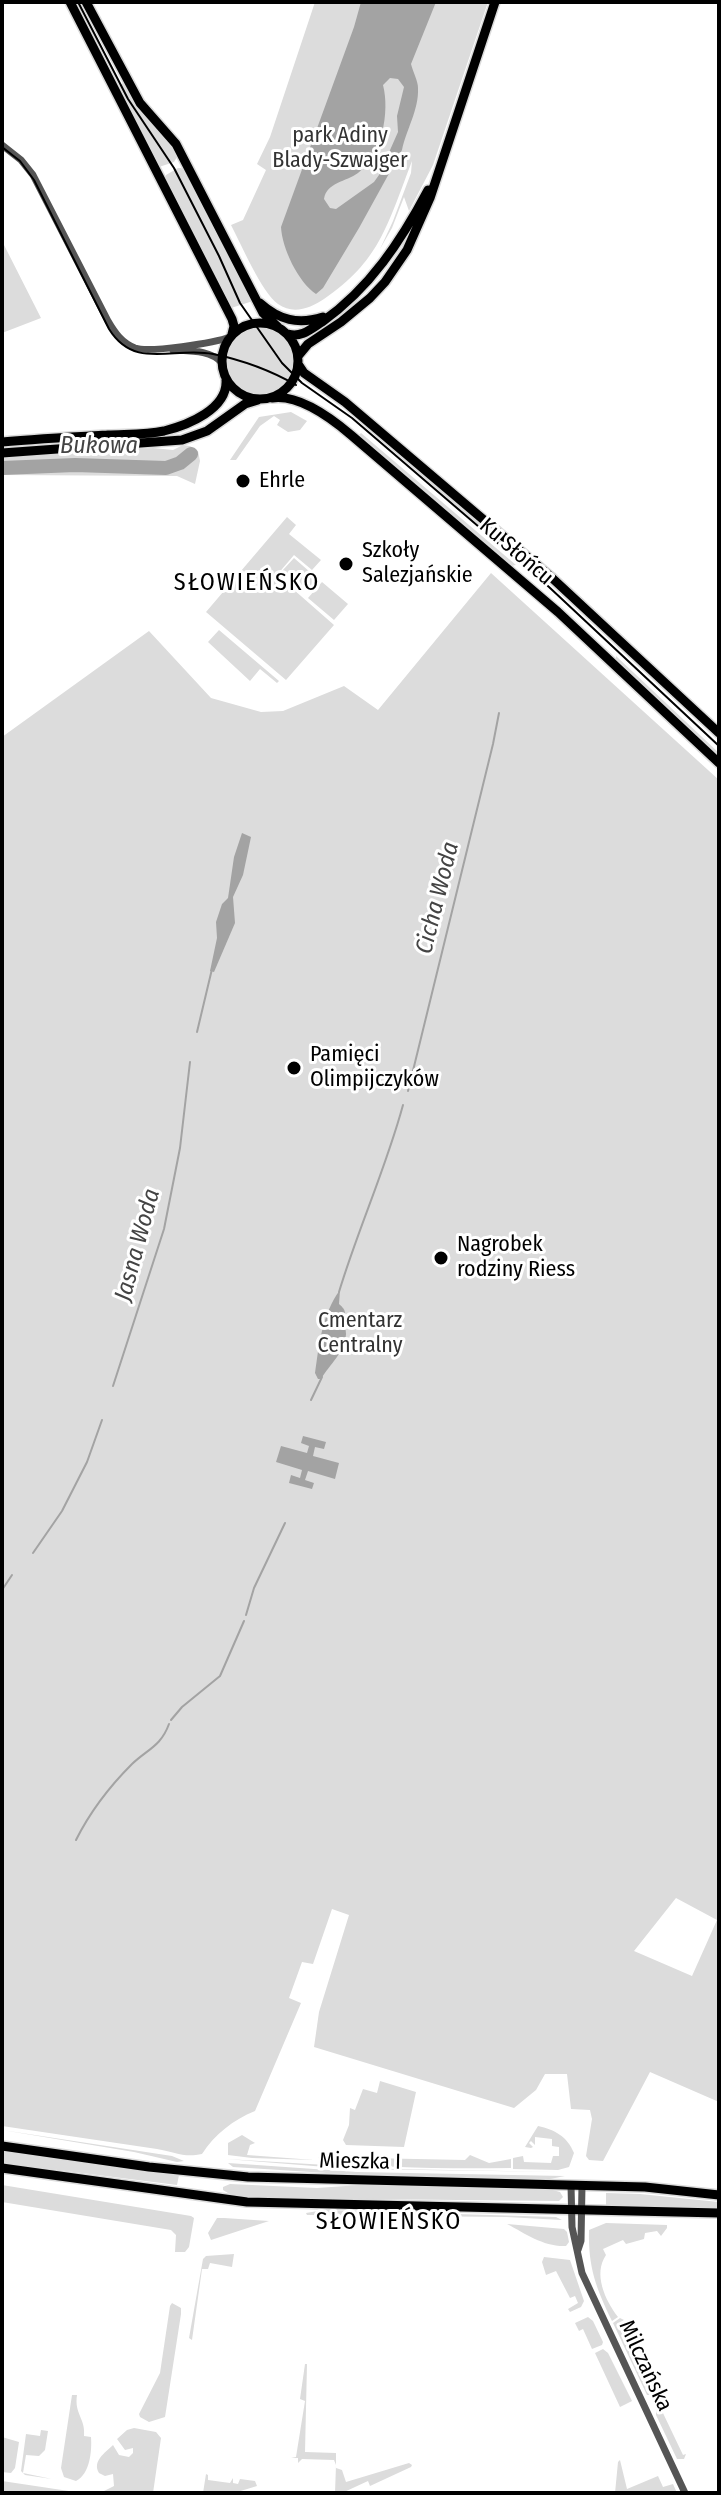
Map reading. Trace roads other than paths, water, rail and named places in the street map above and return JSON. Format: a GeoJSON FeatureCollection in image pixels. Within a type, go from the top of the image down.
{"type":"FeatureCollection","features":[{"type":"Feature","properties":{"kind":"main road"},"geometry":{"type":"LineString","coordinates":[[2,442],[167,430],[195,419],[224,395],[223,349],[234,326],[232,319],[70,2]]}},
{"type":"Feature","properties":{"kind":"main road"},"geometry":{"type":"LineString","coordinates":[[86,2],[140,103],[176,144],[266,317],[292,340],[298,360]]}},
{"type":"Feature","properties":{"kind":"main road"},"geometry":{"type":"LineString","coordinates":[[2,453],[182,440],[212,429],[245,404],[272,398],[283,392],[291,384],[304,347],[355,311],[385,282],[413,240],[495,2]]}},
{"type":"Feature","properties":{"kind":"main road"},"geometry":{"type":"LineString","coordinates":[[231,335],[243,326],[267,323],[295,336],[337,311],[368,282],[387,258],[438,173]]}},
{"type":"Feature","properties":{"kind":"main road"},"geometry":{"type":"LineString","coordinates":[[254,296],[270,311],[289,321],[312,320],[337,311]]}},
{"type":"Feature","properties":{"kind":"main road","name":"Ku Słońcu"},"geometry":{"type":"LineString","coordinates":[[298,360],[304,373],[351,406],[551,577],[719,733]]}},
{"type":"Feature","properties":{"kind":"main road"},"geometry":{"type":"LineString","coordinates":[[226,380],[239,394],[258,400]]}},
{"type":"Feature","properties":{"kind":"main road","name":"Ku Słońcu"},"geometry":{"type":"LineString","coordinates":[[272,398],[293,399],[351,435],[558,612],[719,763]]}},
{"type":"Feature","properties":{"kind":"main road","name":"Mieszka I"},"geometry":{"type":"LineString","coordinates":[[2,2146],[139,2166],[248,2177],[645,2187],[719,2195]]}},
{"type":"Feature","properties":{"kind":"main road","name":"Mieszka I"},"geometry":{"type":"LineString","coordinates":[[2,2168],[247,2202],[719,2213]]}},
{"type":"Feature","properties":{"kind":"street"},"geometry":{"type":"LineString","coordinates":[[2,145],[21,160],[37,181],[117,335],[136,348],[209,354],[222,363]]}},
{"type":"Feature","properties":{"kind":"street"},"geometry":{"type":"LineString","coordinates":[[159,349],[213,342],[231,335]]}},
{"type":"Feature","properties":{"kind":"street","name":"Milczańska"},"geometry":{"type":"LineString","coordinates":[[571,2185],[581,2241],[577,2252],[580,2267],[685,2493]]}},
{"type":"Feature","properties":{"kind":"street","name":"Milczańska"},"geometry":{"type":"LineString","coordinates":[[576,2210],[582,2185]]}},
{"type":"Feature","properties":{"kind":"waterway","name":"Bukowa"},"geometry":{"type":"LineString","coordinates":[[2,468],[75,465],[166,468],[180,463],[191,454]]}},
{"type":"Feature","properties":{"kind":"waterway","name":"Cicha Woda"},"geometry":{"type":"LineString","coordinates":[[408,1091],[499,713]]}},
{"type":"Feature","properties":{"kind":"waterway","name":"Jasna Woda"},"geometry":{"type":"LineString","coordinates":[[197,1032],[212,969]]}},
{"type":"Feature","properties":{"kind":"waterway","name":"Jasna Woda"},"geometry":{"type":"LineString","coordinates":[[113,1386],[164,1229],[180,1148],[190,1062]]}},
{"type":"Feature","properties":{"kind":"waterway","name":"Cicha Woda"},"geometry":{"type":"LineString","coordinates":[[339,1292],[403,1105]]}},
{"type":"Feature","properties":{"kind":"waterway","name":"Cicha Woda"},"geometry":{"type":"LineString","coordinates":[[311,1400],[322,1377]]}},
{"type":"Feature","properties":{"kind":"waterway","name":"Jasna Woda"},"geometry":{"type":"LineString","coordinates":[[33,1553],[62,1511],[87,1462],[102,1420]]}},
{"type":"Feature","properties":{"kind":"waterway","name":"Cicha Woda"},"geometry":{"type":"LineString","coordinates":[[246,1615],[254,1588],[285,1523]]}},
{"type":"Feature","properties":{"kind":"waterway","name":"Jasna Woda"},"geometry":{"type":"LineString","coordinates":[[2,1590],[12,1575]]}},
{"type":"Feature","properties":{"kind":"waterway","name":"Cicha Woda"},"geometry":{"type":"LineString","coordinates":[[171,1720],[220,1676],[244,1621]]}},
{"type":"Feature","properties":{"kind":"waterway","name":"Cicha Woda"},"geometry":{"type":"LineString","coordinates":[[76,1840],[108,1790],[158,1742],[169,1724]]}},
{"type":"Feature","properties":{"kind":"tram line"},"geometry":{"type":"LineString","coordinates":[[78,2],[128,99],[174,168],[240,303],[282,363],[302,383],[352,418],[549,587],[719,746]]}},
{"type":"Feature","properties":{"kind":"tram line"},"geometry":{"type":"LineString","coordinates":[[2,147],[20,161],[34,180],[109,329],[119,342],[143,353],[198,352],[224,356],[266,370],[296,385]]}},
{"type":"Feature","properties":{"kind":"place","name":"Ehrle"},"geometry":{"type":"Point","coordinates":[243,481]}},
{"type":"Feature","properties":{"kind":"place","name":"Szkoły Salezjańskie"},"geometry":{"type":"Point","coordinates":[346,564]}},
{"type":"Feature","properties":{"kind":"place","name":"Pamięci Olimpijczyków"},"geometry":{"type":"Point","coordinates":[294,1068]}},
{"type":"Feature","properties":{"kind":"place","name":"Nagrobek rodziny Riess"},"geometry":{"type":"Point","coordinates":[441,1258]}},
{"type":"Feature","properties":{"kind":"district","name":"SŁOWIEŃSKO"},"geometry":{"type":"Point","coordinates":[247,583]}},
{"type":"Feature","properties":{"kind":"district","name":"SŁOWIEŃSKO"},"geometry":{"type":"Point","coordinates":[389,2222]}},
{"type":"Feature","properties":{"kind":"park label","name":"park Adiny Blady-Szwajger"},"geometry":{"type":"Point","coordinates":[340,148]}},
{"type":"Feature","properties":{"kind":"park label","name":"Cmentarz Centralny"},"geometry":{"type":"Point","coordinates":[360,1334]}}]}
